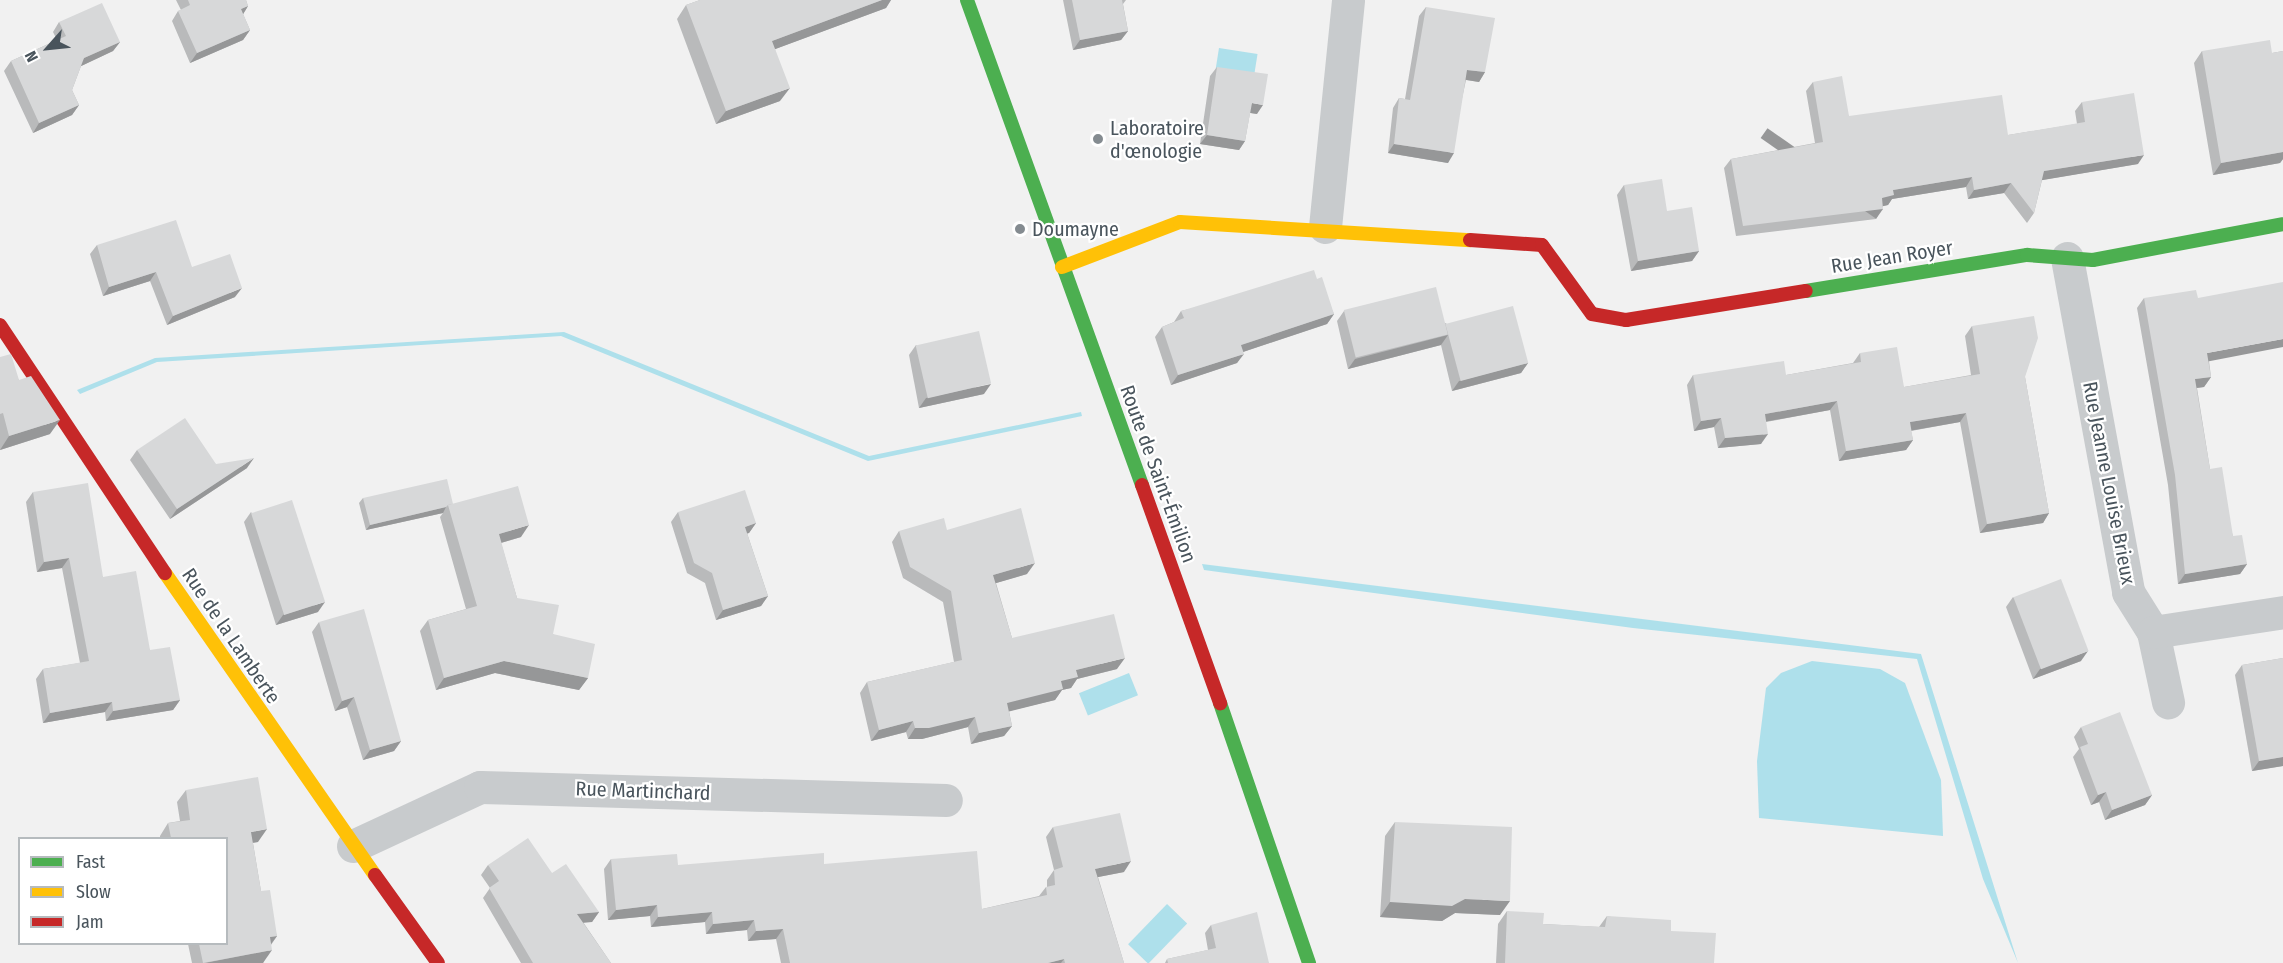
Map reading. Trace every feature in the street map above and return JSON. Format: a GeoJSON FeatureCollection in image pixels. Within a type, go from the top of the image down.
{"type":"FeatureCollection","features":[{"type":"Feature","properties":{"kind":"street","name":"Route de Saint-Émilion"},"geometry":{"type":"LineString","coordinates":[[967,0],[1288,891],[1308,963]]}},
{"type":"Feature","properties":{"kind":"street"},"geometry":{"type":"LineString","coordinates":[[1062,267],[1180,222],[1325,227],[1348,0]]}},
{"type":"Feature","properties":{"kind":"street","name":"Rue Jean Royer"},"geometry":{"type":"LineString","coordinates":[[1325,227],[1542,245],[1592,314],[1626,320],[2026,255],[2093,260],[2283,224]]}},
{"type":"Feature","properties":{"kind":"street","name":"Rue Jeanne Louise Brieux"},"geometry":{"type":"LineString","coordinates":[[2067,258],[2128,592],[2153,633],[2168,702]]}},
{"type":"Feature","properties":{"kind":"street","name":"Rue de la Lamberte"},"geometry":{"type":"LineString","coordinates":[[0,325],[353,846],[438,963]]}},
{"type":"Feature","properties":{"kind":"street"},"geometry":{"type":"LineString","coordinates":[[2153,633],[2283,612]]}},
{"type":"Feature","properties":{"kind":"street","name":"Rue Martinchard"},"geometry":{"type":"LineString","coordinates":[[353,846],[480,787],[946,800]]}},
{"type":"Feature","properties":{"kind":"water"},"geometry":{"type":"Polygon","coordinates":[[[1219,48],[1258,54],[1254,76],[1216,70],[1219,48]]]}},
{"type":"Feature","properties":{"kind":"water"},"geometry":{"type":"Polygon","coordinates":[[[564,332],[869,456],[1081,412],[1082,416],[868,461],[561,336],[157,362],[80,394],[77,390],[155,358],[564,332]]]}},
{"type":"Feature","properties":{"kind":"water"},"geometry":{"type":"Polygon","coordinates":[[[1202,564],[1921,654],[2018,963],[1983,879],[1917,659],[1633,628],[1204,570],[1202,564]]]}},
{"type":"Feature","properties":{"kind":"water"},"geometry":{"type":"Polygon","coordinates":[[[1812,661],[1880,669],[1905,683],[1941,780],[1943,836],[1759,818],[1757,761],[1766,688],[1781,673],[1812,661]]]}},
{"type":"Feature","properties":{"kind":"water"},"geometry":{"type":"Polygon","coordinates":[[[1129,673],[1138,695],[1088,715],[1079,693],[1129,673]]]}},
{"type":"Feature","properties":{"kind":"water"},"geometry":{"type":"Polygon","coordinates":[[[1167,904],[1187,923],[1149,963],[1128,944],[1167,904]]]}},
{"type":"Feature","properties":{"kind":"building"},"geometry":{"type":"Polygon","coordinates":[[[188,0],[246,0],[248,6],[241,9],[250,30],[197,53],[178,11],[190,5],[188,0]]]}},
{"type":"Feature","properties":{"kind":"building"},"geometry":{"type":"Polygon","coordinates":[[[700,0],[882,0],[772,41],[790,88],[726,111],[686,5],[700,0]]]}},
{"type":"Feature","properties":{"kind":"building"},"geometry":{"type":"Polygon","coordinates":[[[1072,0],[1122,0],[1128,31],[1080,40],[1072,0]]]}},
{"type":"Feature","properties":{"kind":"building"},"geometry":{"type":"Polygon","coordinates":[[[102,3],[120,42],[84,58],[72,90],[79,105],[39,123],[11,61],[66,36],[59,22],[102,3]]]}},
{"type":"Feature","properties":{"kind":"building"},"geometry":{"type":"Polygon","coordinates":[[[1426,7],[1495,18],[1485,72],[1467,70],[1454,153],[1394,144],[1399,98],[1410,100],[1426,7]]]}},
{"type":"Feature","properties":{"kind":"building"},"geometry":{"type":"Polygon","coordinates":[[[2270,40],[2272,53],[2283,51],[2283,152],[2221,163],[2202,51],[2270,40]]]}},
{"type":"Feature","properties":{"kind":"building"},"geometry":{"type":"Polygon","coordinates":[[[1217,67],[1268,74],[1263,105],[1252,103],[1245,141],[1207,135],[1217,67]]]}},
{"type":"Feature","properties":{"kind":"building"},"geometry":{"type":"Polygon","coordinates":[[[1842,76],[1849,116],[2002,95],[2008,135],[2085,122],[2082,102],[2134,93],[2144,155],[2044,171],[2034,213],[2011,183],[1974,190],[1972,177],[1893,190],[1894,195],[1882,198],[1883,209],[1743,226],[1731,159],[1823,142],[1813,82],[1842,76]]]}},
{"type":"Feature","properties":{"kind":"building"},"geometry":{"type":"Polygon","coordinates":[[[1662,179],[1667,211],[1692,207],[1699,251],[1638,261],[1624,185],[1662,179]]]}},
{"type":"Feature","properties":{"kind":"building"},"geometry":{"type":"Polygon","coordinates":[[[176,220],[192,267],[230,254],[242,288],[173,316],[156,272],[109,287],[97,245],[176,220]]]}},
{"type":"Feature","properties":{"kind":"building"},"geometry":{"type":"Polygon","coordinates":[[[1314,270],[1317,279],[1322,277],[1334,314],[1241,345],[1244,354],[1178,375],[1162,327],[1184,318],[1181,311],[1314,270]]]}},
{"type":"Feature","properties":{"kind":"building"},"geometry":{"type":"Polygon","coordinates":[[[2283,282],[2283,339],[2207,353],[2211,377],[2195,379],[2210,469],[2222,467],[2233,536],[2242,535],[2247,564],[2185,574],[2175,475],[2144,298],[2196,290],[2198,298],[2283,282]]]}},
{"type":"Feature","properties":{"kind":"building"},"geometry":{"type":"Polygon","coordinates":[[[1436,287],[1448,335],[1356,358],[1344,310],[1436,287]]]}},
{"type":"Feature","properties":{"kind":"building"},"geometry":{"type":"Polygon","coordinates":[[[1513,306],[1528,363],[1461,381],[1445,324],[1513,306]]]}},
{"type":"Feature","properties":{"kind":"building"},"geometry":{"type":"Polygon","coordinates":[[[2034,316],[2038,338],[2025,377],[2049,513],[1987,524],[1966,413],[1910,422],[1913,440],[1846,451],[1837,401],[1765,414],[1768,434],[1725,438],[1721,418],[1701,421],[1693,375],[1784,361],[1786,375],[1861,362],[1860,353],[1897,347],[1904,387],[1980,374],[1972,326],[2034,316]]]}},
{"type":"Feature","properties":{"kind":"building"},"geometry":{"type":"Polygon","coordinates":[[[979,331],[991,384],[928,398],[916,346],[979,331]]]}},
{"type":"Feature","properties":{"kind":"building"},"geometry":{"type":"Polygon","coordinates":[[[11,354],[19,380],[31,376],[60,420],[9,436],[3,413],[0,414],[0,357],[11,354]]]}},
{"type":"Feature","properties":{"kind":"building"},"geometry":{"type":"Polygon","coordinates":[[[185,418],[216,464],[254,458],[177,509],[137,450],[185,418]]]}},
{"type":"Feature","properties":{"kind":"building"},"geometry":{"type":"Polygon","coordinates":[[[447,479],[453,504],[370,525],[363,498],[447,479]]]}},
{"type":"Feature","properties":{"kind":"building"},"geometry":{"type":"Polygon","coordinates":[[[88,483],[103,577],[136,571],[150,650],[170,647],[180,700],[113,711],[112,702],[50,713],[43,669],[89,661],[69,558],[44,562],[33,492],[88,483]]]}},
{"type":"Feature","properties":{"kind":"building"},"geometry":{"type":"Polygon","coordinates":[[[518,486],[529,525],[499,534],[517,598],[559,605],[553,634],[595,644],[588,678],[504,661],[444,678],[428,620],[477,606],[448,505],[518,486]]]}},
{"type":"Feature","properties":{"kind":"building"},"geometry":{"type":"Polygon","coordinates":[[[745,490],[756,523],[745,527],[768,596],[723,610],[712,573],[694,563],[678,512],[745,490]]]}},
{"type":"Feature","properties":{"kind":"building"},"geometry":{"type":"Polygon","coordinates":[[[292,500],[325,602],[284,615],[251,513],[292,500]]]}},
{"type":"Feature","properties":{"kind":"building"},"geometry":{"type":"Polygon","coordinates":[[[1021,508],[1035,563],[993,575],[1012,638],[1114,614],[1125,658],[1076,670],[1078,677],[1061,681],[1063,689],[1007,703],[1012,726],[979,733],[975,717],[929,728],[915,728],[913,721],[879,730],[867,682],[962,660],[951,591],[910,567],[899,531],[944,518],[947,530],[1021,508]]]}},
{"type":"Feature","properties":{"kind":"building"},"geometry":{"type":"Polygon","coordinates":[[[2061,579],[2089,651],[2041,669],[2013,597],[2061,579]]]}},
{"type":"Feature","properties":{"kind":"building"},"geometry":{"type":"Polygon","coordinates":[[[364,609],[401,741],[370,750],[354,697],[342,701],[319,622],[364,609]]]}},
{"type":"Feature","properties":{"kind":"building"},"geometry":{"type":"Polygon","coordinates":[[[2283,658],[2283,757],[2259,761],[2242,665],[2283,658]]]}},
{"type":"Feature","properties":{"kind":"building"},"geometry":{"type":"Polygon","coordinates":[[[2120,712],[2152,795],[2112,810],[2106,792],[2098,795],[2080,747],[2088,744],[2081,727],[2120,712]]]}},
{"type":"Feature","properties":{"kind":"building"},"geometry":{"type":"Polygon","coordinates":[[[258,777],[267,829],[251,832],[261,891],[270,890],[277,936],[270,937],[272,950],[203,963],[199,945],[228,945],[228,837],[171,837],[168,823],[190,820],[186,790],[258,777]]]}},
{"type":"Feature","properties":{"kind":"building"},"geometry":{"type":"Polygon","coordinates":[[[1120,813],[1131,861],[1095,869],[1124,963],[1065,963],[1064,959],[1048,963],[790,963],[783,929],[756,931],[754,920],[713,924],[712,912],[658,917],[657,905],[616,910],[611,859],[677,854],[678,865],[824,853],[824,864],[977,851],[982,909],[1047,895],[1046,887],[1055,885],[1054,870],[1063,867],[1053,827],[1120,813]]]}},
{"type":"Feature","properties":{"kind":"building"},"geometry":{"type":"Polygon","coordinates":[[[1395,822],[1512,827],[1510,901],[1465,899],[1452,906],[1390,902],[1395,822]]]}},
{"type":"Feature","properties":{"kind":"building"},"geometry":{"type":"Polygon","coordinates":[[[528,838],[552,873],[566,864],[599,912],[577,914],[611,963],[533,963],[489,888],[499,881],[488,865],[528,838]]]}},
{"type":"Feature","properties":{"kind":"building"},"geometry":{"type":"Polygon","coordinates":[[[1507,911],[1544,913],[1543,924],[1605,927],[1607,916],[1671,920],[1671,931],[1716,933],[1714,963],[1505,963],[1507,911]]]}},
{"type":"Feature","properties":{"kind":"building"},"geometry":{"type":"Polygon","coordinates":[[[1257,912],[1269,963],[1168,963],[1167,959],[1216,948],[1211,925],[1257,912]]]}},
{"type":"Feature","properties":{"kind":"traffic: fast"},"geometry":{"type":"LineString","coordinates":[[967,0],[1142,485]]}},
{"type":"Feature","properties":{"kind":"traffic: fast"},"geometry":{"type":"LineString","coordinates":[[1806,291],[2027,255],[2093,260],[2283,224]]}},
{"type":"Feature","properties":{"kind":"traffic: fast"},"geometry":{"type":"LineString","coordinates":[[1220,703],[1309,963]]}},
{"type":"Feature","properties":{"kind":"traffic: slow"},"geometry":{"type":"LineString","coordinates":[[1062,267],[1180,222],[1470,240]]}},
{"type":"Feature","properties":{"kind":"traffic: slow"},"geometry":{"type":"LineString","coordinates":[[165,573],[375,875]]}},
{"type":"Feature","properties":{"kind":"traffic: jam"},"geometry":{"type":"LineString","coordinates":[[1470,240],[1542,245],[1592,314],[1626,320],[1806,291]]}},
{"type":"Feature","properties":{"kind":"traffic: jam"},"geometry":{"type":"LineString","coordinates":[[0,325],[165,573]]}},
{"type":"Feature","properties":{"kind":"traffic: jam"},"geometry":{"type":"LineString","coordinates":[[1142,485],[1220,703]]}},
{"type":"Feature","properties":{"kind":"traffic: jam"},"geometry":{"type":"LineString","coordinates":[[375,875],[438,963]]}},
{"type":"Feature","properties":{"kind":"place","name":"Laboratoire d'œnologie"},"geometry":{"type":"Point","coordinates":[1098,139]}},
{"type":"Feature","properties":{"kind":"place","name":"Doumayne"},"geometry":{"type":"Point","coordinates":[1020,229]}}]}
